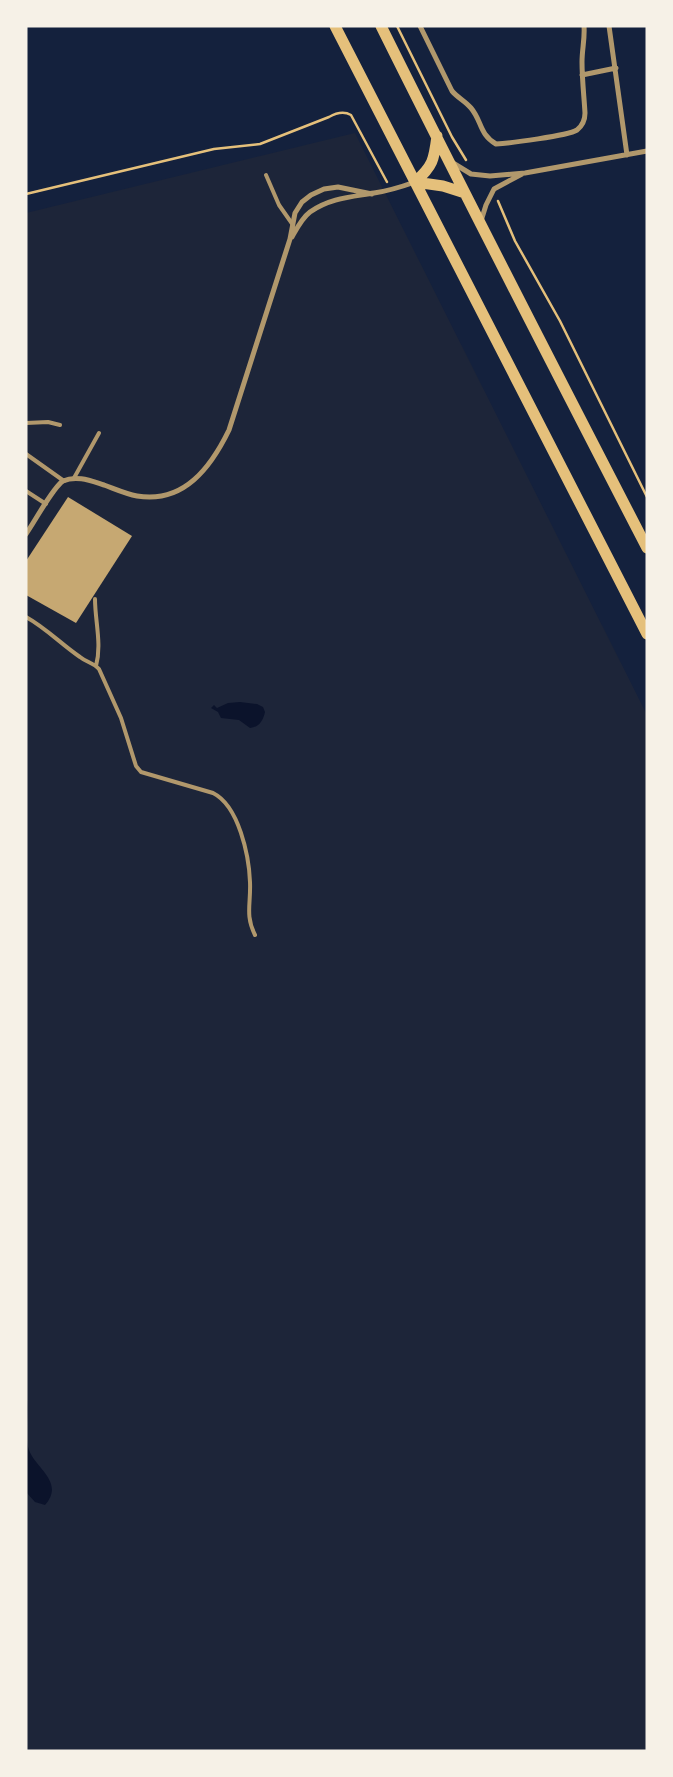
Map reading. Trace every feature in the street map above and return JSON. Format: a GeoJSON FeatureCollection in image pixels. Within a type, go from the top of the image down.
{"type":"FeatureCollection","features":[{"type":"Feature","properties":{"kind":"main road"},"geometry":{"type":"LineString","coordinates":[[335,26],[647,634]]}},
{"type":"Feature","properties":{"kind":"main road"},"geometry":{"type":"LineString","coordinates":[[381,26],[480,224],[647,548]]}},
{"type":"Feature","properties":{"kind":"main road"},"geometry":{"type":"LineString","coordinates":[[415,182],[428,170],[434,156],[437,135]]}},
{"type":"Feature","properties":{"kind":"main road"},"geometry":{"type":"LineString","coordinates":[[415,182],[443,186],[465,193]]}},
{"type":"Feature","properties":{"kind":"street"},"geometry":{"type":"LineString","coordinates":[[420,26],[452,91],[457,98],[470,108],[482,132],[489,140],[496,144],[552,136],[575,131],[581,126],[585,119],[582,75],[584,26]]}},
{"type":"Feature","properties":{"kind":"street"},"geometry":{"type":"LineString","coordinates":[[608,26],[616,68],[627,155]]}},
{"type":"Feature","properties":{"kind":"street"},"geometry":{"type":"LineString","coordinates":[[582,75],[616,68]]}},
{"type":"Feature","properties":{"kind":"street"},"geometry":{"type":"LineString","coordinates":[[448,160],[471,174],[490,176],[525,173],[647,151]]}},
{"type":"Feature","properties":{"kind":"street"},"geometry":{"type":"LineString","coordinates":[[480,224],[494,189],[525,173]]}},
{"type":"Feature","properties":{"kind":"street"},"geometry":{"type":"LineString","coordinates":[[290,239],[305,217],[316,208],[344,197],[391,190],[415,182]]}},
{"type":"Feature","properties":{"kind":"street"},"geometry":{"type":"LineString","coordinates":[[27,531],[55,489],[64,481],[74,478],[90,480],[137,496],[154,497],[176,492],[190,484],[206,468],[218,452],[229,430],[290,239],[295,213],[302,202],[324,189],[338,187],[372,194]]}},
{"type":"Feature","properties":{"kind":"lane"},"geometry":{"type":"LineString","coordinates":[[266,175],[279,205],[293,225]]}},
{"type":"Feature","properties":{"kind":"lane"},"geometry":{"type":"LineString","coordinates":[[26,423],[48,422],[60,425]]}},
{"type":"Feature","properties":{"kind":"lane"},"geometry":{"type":"LineString","coordinates":[[74,478],[99,433]]}},
{"type":"Feature","properties":{"kind":"lane"},"geometry":{"type":"LineString","coordinates":[[26,454],[64,481]]}},
{"type":"Feature","properties":{"kind":"lane"},"geometry":{"type":"LineString","coordinates":[[26,491],[46,504]]}},
{"type":"Feature","properties":{"kind":"lane"},"geometry":{"type":"LineString","coordinates":[[94,599],[99,644],[99,656],[96,666]]}},
{"type":"Feature","properties":{"kind":"lane"},"geometry":{"type":"LineString","coordinates":[[26,616],[51,633],[81,659],[96,666],[108,686],[138,770],[145,774],[213,793],[223,799],[241,832],[246,853],[250,882],[249,921],[255,935]]}},
{"type":"Feature","properties":{"kind":"path"},"geometry":{"type":"LineString","coordinates":[[397,26],[452,137],[468,162]]}},
{"type":"Feature","properties":{"kind":"path"},"geometry":{"type":"LineString","coordinates":[[26,194],[214,149],[260,144],[334,114],[347,113],[351,115],[391,190]]}},
{"type":"Feature","properties":{"kind":"path"},"geometry":{"type":"LineString","coordinates":[[496,195],[515,241],[560,321],[647,497]]}},
{"type":"Feature","properties":{"kind":"shaded area"},"geometry":{"type":"Polygon","coordinates":[[[355,133],[647,715],[647,1751],[26,1751],[26,213],[355,133]]]}},
{"type":"Feature","properties":{"kind":"shaded area"},"geometry":{"type":"Polygon","coordinates":[[[228,703],[257,704],[263,707],[265,712],[262,721],[258,725],[250,728],[239,720],[221,718],[218,712],[211,708],[214,705],[217,708],[228,703]]]}},
{"type":"Feature","properties":{"kind":"shaded area"},"geometry":{"type":"Polygon","coordinates":[[[26,1395],[28,1409],[27,1443],[29,1450],[51,1482],[50,1497],[45,1505],[35,1502],[26,1492],[26,1395]]]}},
{"type":"Feature","properties":{"kind":"building"},"geometry":{"type":"Polygon","coordinates":[[[68,497],[132,536],[76,623],[26,595],[26,561],[68,497]]]}}]}
